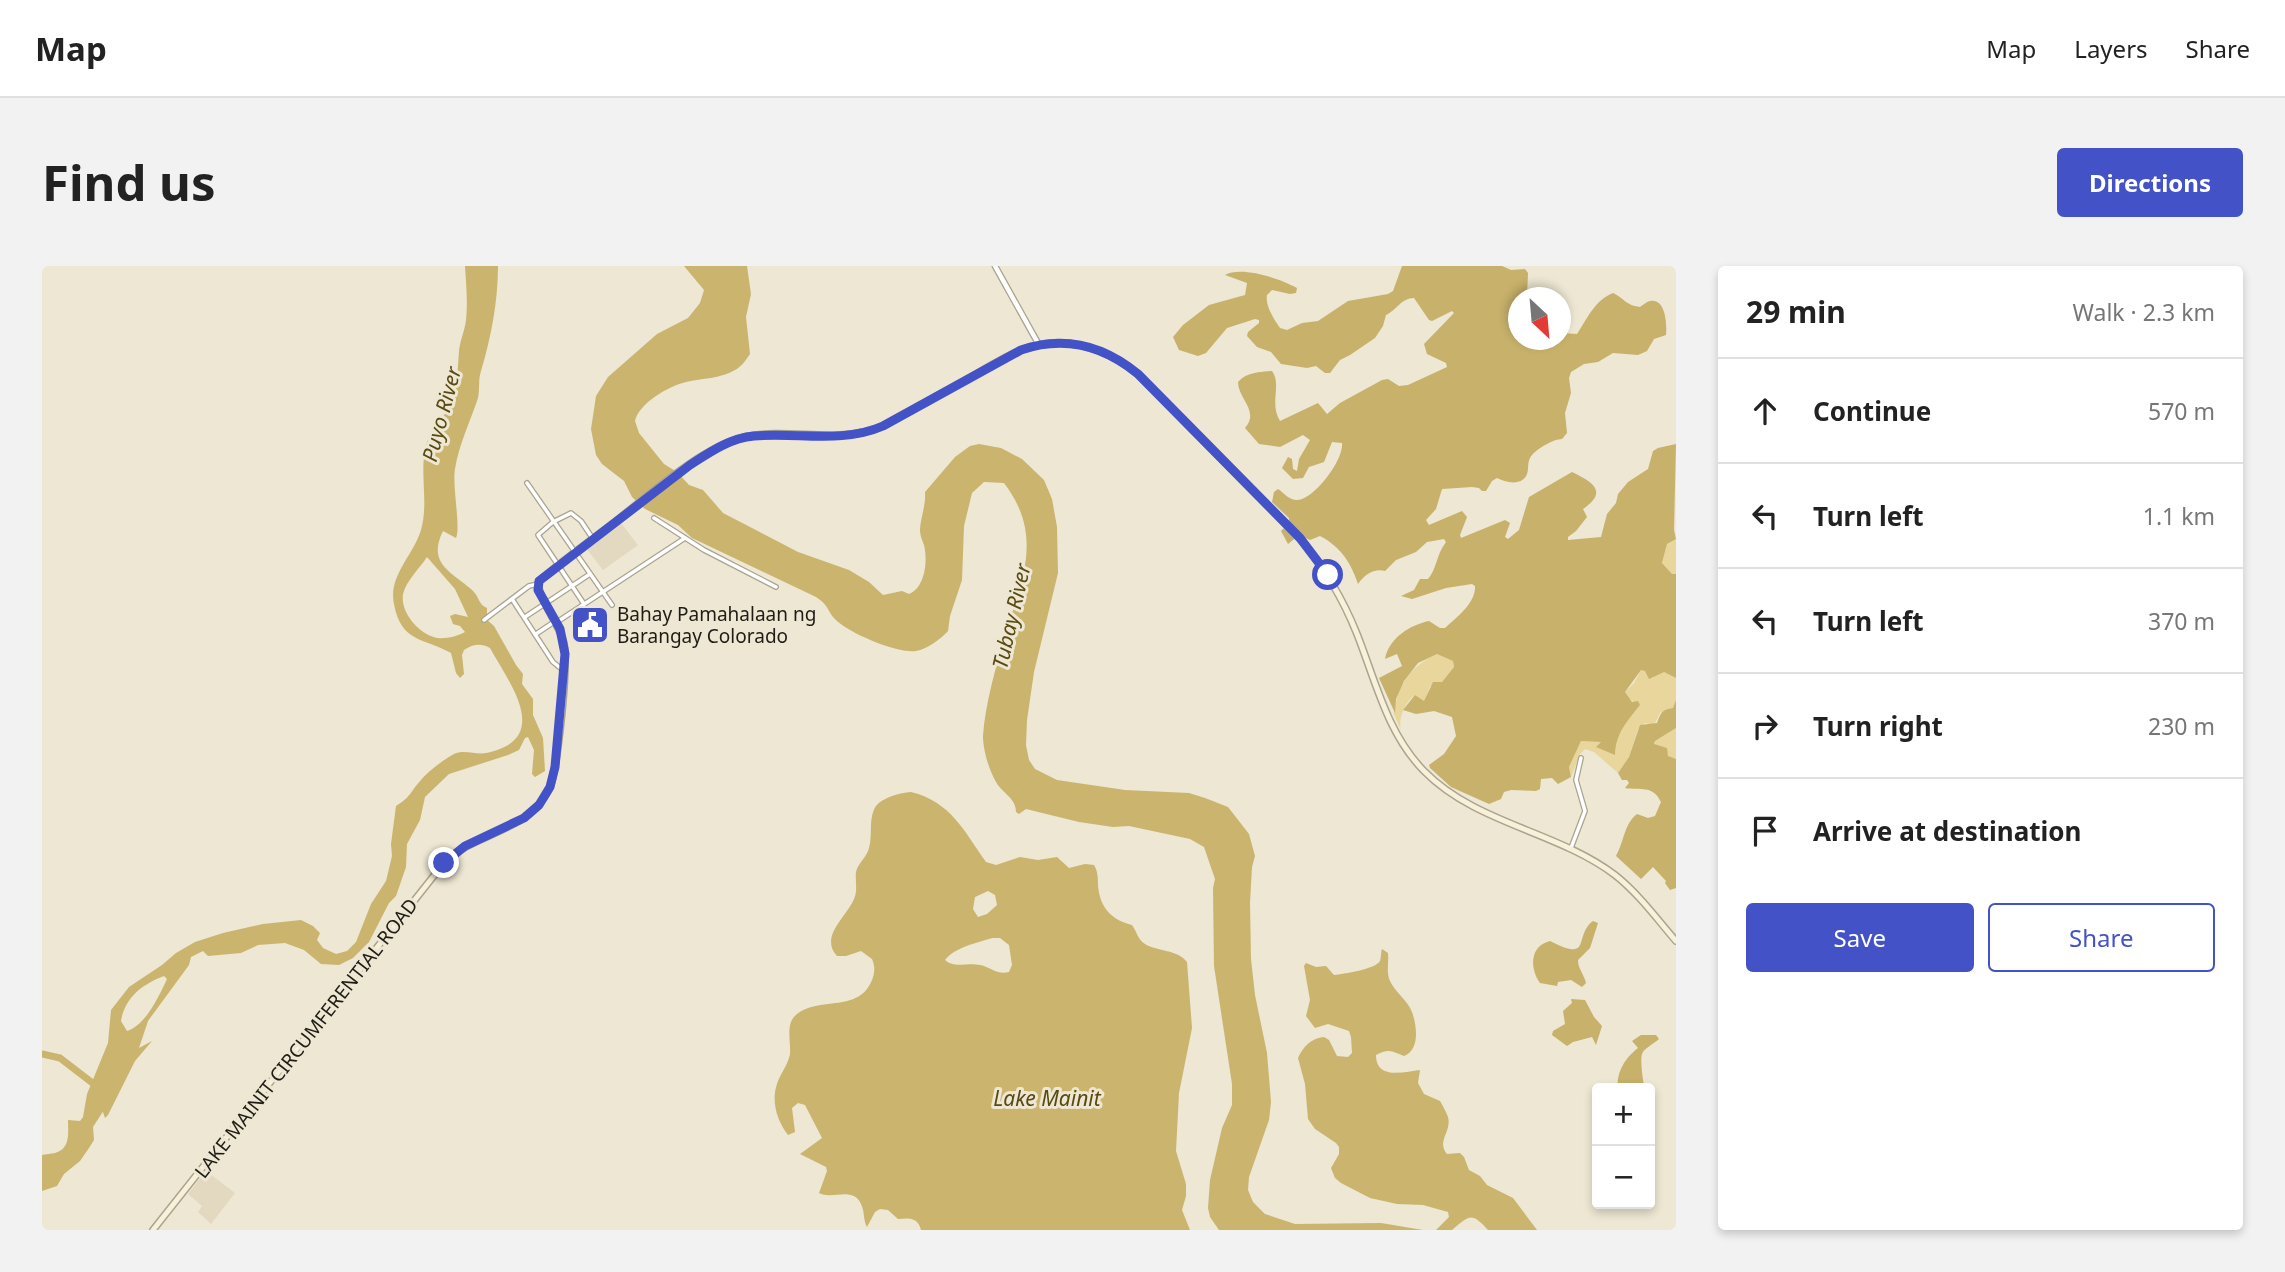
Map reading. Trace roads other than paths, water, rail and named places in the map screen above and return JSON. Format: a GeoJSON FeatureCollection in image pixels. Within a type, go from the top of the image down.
{"type":"FeatureCollection","features":[{"type":"Feature","properties":{"kind":"main road"},"geometry":{"type":"LineString","coordinates":[[538,584],[636,505],[714,449],[745,438],[867,433],[1013,354],[1039,345],[1060,343],[1101,350],[1118,358],[1138,374],[1315,557],[1347,611],[1387,717],[1425,772],[1451,794],[1473,806],[1571,850],[1614,875],[1676,941]]}},
{"type":"Feature","properties":{"kind":"main road","name":"LAKE MAINIT CIRCUMFERENTIAL ROAD"},"geometry":{"type":"LineString","coordinates":[[153,1230],[444,863],[465,846],[524,818],[543,800],[550,787],[555,767],[564,644],[538,584]]}},
{"type":"Feature","properties":{"kind":"street"},"geometry":{"type":"LineString","coordinates":[[995,266],[1039,345]]}},
{"type":"Feature","properties":{"kind":"street"},"geometry":{"type":"LineString","coordinates":[[527,483],[612,605]]}},
{"type":"Feature","properties":{"kind":"street"},"geometry":{"type":"LineString","coordinates":[[584,604],[538,535],[553,522],[568,514],[574,514],[593,539]]}},
{"type":"Feature","properties":{"kind":"street"},"geometry":{"type":"LineString","coordinates":[[654,518],[685,538],[776,587]]}},
{"type":"Feature","properties":{"kind":"street"},"geometry":{"type":"LineString","coordinates":[[536,634],[685,538]]}},
{"type":"Feature","properties":{"kind":"street"},"geometry":{"type":"LineString","coordinates":[[525,617],[590,574]]}},
{"type":"Feature","properties":{"kind":"street"},"geometry":{"type":"LineString","coordinates":[[484,620],[529,586],[538,584]]}},
{"type":"Feature","properties":{"kind":"street"},"geometry":{"type":"LineString","coordinates":[[512,599],[553,662],[564,671]]}},
{"type":"Feature","properties":{"kind":"street"},"geometry":{"type":"LineString","coordinates":[[1571,850],[1586,811],[1576,780],[1581,758]]}},
{"type":"Feature","properties":{"kind":"water"},"geometry":{"type":"Polygon","coordinates":[[[465,266],[498,266],[497,293],[480,374],[478,398],[455,469],[456,538],[443,531],[438,552],[444,567],[473,591],[487,608],[487,620],[494,626],[523,674],[522,684],[533,699],[533,715],[543,738],[545,771],[535,777],[532,774],[534,750],[528,737],[519,750],[449,774],[425,797],[420,820],[407,844],[406,867],[396,896],[389,903],[369,942],[353,958],[339,965],[321,964],[304,950],[285,943],[258,945],[241,953],[208,956],[203,951],[191,957],[189,965],[148,1021],[139,1048],[152,1041],[135,1061],[108,1115],[105,1118],[103,1112],[93,1127],[94,1140],[89,1148],[80,1161],[64,1174],[57,1186],[42,1191],[42,1155],[64,1148],[68,1140],[68,1120],[80,1121],[83,1117],[87,1094],[108,1043],[111,1010],[129,987],[195,942],[263,924],[301,920],[320,933],[317,940],[323,948],[336,954],[347,951],[356,942],[371,904],[386,881],[392,856],[396,806],[408,797],[428,773],[451,756],[462,752],[486,753],[506,746],[518,736],[522,723],[521,708],[490,648],[477,645],[464,650],[464,674],[460,678],[451,653],[408,633],[397,617],[394,604],[393,594],[398,575],[421,530],[426,445],[453,399],[466,320],[465,266]],[[427,557],[410,579],[403,594],[408,615],[418,628],[431,636],[445,638],[465,632],[460,626],[453,624],[450,616],[455,614],[468,617],[455,589],[427,557]],[[164,976],[142,987],[126,1005],[121,1021],[127,1031],[140,1023],[151,1009],[167,979],[164,976]]]}},
{"type":"Feature","properties":{"kind":"water"},"geometry":{"type":"Polygon","coordinates":[[[684,266],[747,266],[751,294],[746,317],[750,354],[739,367],[729,373],[686,382],[663,391],[642,408],[635,421],[639,433],[664,464],[677,472],[689,485],[703,490],[723,513],[798,552],[849,570],[869,582],[883,595],[902,591],[909,594],[919,586],[925,566],[920,529],[925,492],[955,457],[970,446],[979,444],[1001,448],[1022,459],[1044,480],[1052,499],[1057,527],[1058,573],[1034,672],[1027,720],[1026,745],[1029,760],[1035,769],[1057,780],[1125,790],[1189,793],[1228,807],[1249,834],[1255,856],[1250,903],[1251,959],[1267,1053],[1271,1102],[1269,1120],[1249,1177],[1248,1190],[1253,1202],[1265,1214],[1295,1224],[1381,1223],[1423,1230],[1219,1230],[1210,1217],[1210,1180],[1222,1128],[1232,1105],[1232,1084],[1214,966],[1215,879],[1204,847],[1190,839],[1129,826],[1113,827],[1079,822],[1026,809],[1019,814],[1012,800],[996,782],[985,754],[984,724],[988,699],[1023,578],[1027,541],[1024,522],[1004,483],[984,482],[972,493],[964,526],[962,580],[948,631],[929,646],[908,651],[875,642],[853,632],[837,621],[816,597],[692,538],[678,525],[645,509],[632,497],[624,481],[602,464],[596,455],[591,429],[596,396],[608,377],[657,334],[688,318],[700,303],[704,290],[684,266]]]}},
{"type":"Feature","properties":{"kind":"water","name":"Lake Mainit"},"geometry":{"type":"Polygon","coordinates":[[[911,792],[947,810],[986,862],[996,865],[1020,857],[1038,860],[1057,857],[1069,868],[1094,865],[1101,901],[1108,912],[1132,925],[1145,944],[1178,955],[1187,962],[1192,1028],[1179,1093],[1176,1151],[1186,1184],[1182,1210],[1190,1230],[921,1230],[915,1221],[898,1219],[888,1210],[880,1209],[875,1212],[867,1227],[862,1207],[853,1196],[819,1193],[826,1167],[800,1154],[822,1138],[805,1105],[798,1103],[792,1108],[795,1132],[788,1135],[776,1111],[775,1090],[790,1054],[790,1027],[793,1018],[807,1009],[858,997],[872,980],[872,959],[861,951],[837,956],[831,941],[836,927],[855,896],[856,872],[869,848],[871,821],[876,806],[892,796],[911,792]],[[988,891],[975,897],[973,909],[978,917],[987,914],[997,905],[995,895],[988,891]],[[992,938],[960,949],[945,960],[957,965],[975,964],[1009,972],[1012,965],[1009,945],[1000,938],[992,938]]]}},
{"type":"Feature","properties":{"kind":"water"},"geometry":{"type":"Polygon","coordinates":[[[1382,949],[1388,953],[1390,981],[1412,1012],[1416,1037],[1409,1053],[1404,1056],[1387,1051],[1376,1055],[1377,1063],[1392,1073],[1420,1070],[1418,1083],[1424,1094],[1440,1101],[1448,1117],[1443,1145],[1447,1154],[1460,1153],[1469,1170],[1480,1176],[1487,1185],[1513,1198],[1537,1230],[1488,1230],[1478,1220],[1470,1218],[1452,1230],[1436,1230],[1449,1217],[1448,1212],[1423,1205],[1397,1204],[1370,1198],[1335,1178],[1331,1168],[1339,1154],[1339,1147],[1315,1129],[1308,1119],[1305,1084],[1298,1058],[1308,1044],[1324,1037],[1329,1040],[1337,1056],[1348,1057],[1352,1053],[1351,1037],[1349,1031],[1328,1024],[1315,1028],[1306,1016],[1310,1000],[1304,966],[1306,963],[1316,967],[1326,966],[1334,975],[1359,971],[1377,964],[1382,949]]]}},
{"type":"Feature","properties":{"kind":"waterway"},"geometry":{"type":"LineString","coordinates":[[42,1054],[60,1058],[99,1088]]}},
{"type":"Feature","properties":{"kind":"place","name":"Bahay Pamahalaan ng Barangay Colorado"},"geometry":{"type":"Point","coordinates":[590,625]}},
{"type":"Feature","properties":{"kind":"water label","name":"Puyo River"},"geometry":{"type":"Point","coordinates":[441,414]}},
{"type":"Feature","properties":{"kind":"water label","name":"Tubay River"},"geometry":{"type":"Point","coordinates":[1011,616]}}]}
